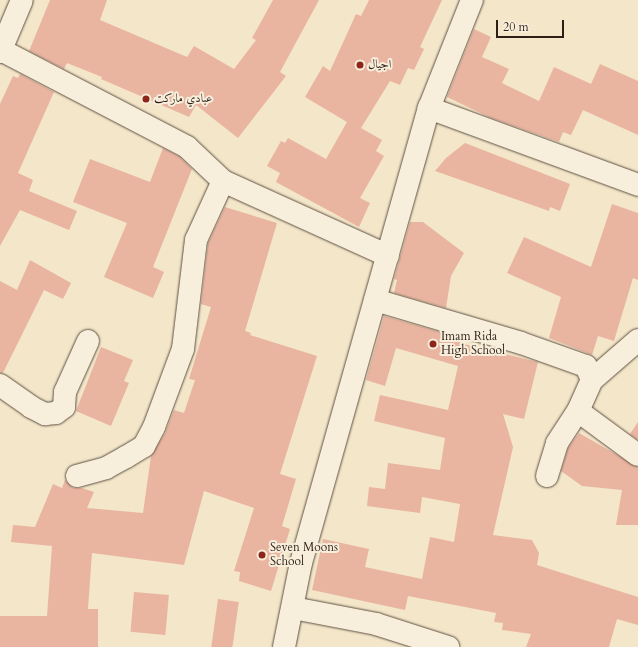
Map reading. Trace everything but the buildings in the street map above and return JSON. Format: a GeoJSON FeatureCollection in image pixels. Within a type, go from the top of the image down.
{"type":"FeatureCollection","features":[{"type":"Feature","properties":{"kind":"street"},"geometry":{"type":"LineString","coordinates":[[22,0],[0,51],[187,147],[223,181],[388,256]]}},
{"type":"Feature","properties":{"kind":"street"},"geometry":{"type":"LineString","coordinates":[[284,647],[301,563],[429,108],[472,0]]}},
{"type":"Feature","properties":{"kind":"street"},"geometry":{"type":"LineString","coordinates":[[429,108],[638,185]]}},
{"type":"Feature","properties":{"kind":"street"},"geometry":{"type":"LineString","coordinates":[[77,476],[106,468],[144,446],[154,427],[183,349],[196,240],[223,181]]}},
{"type":"Feature","properties":{"kind":"street"},"geometry":{"type":"LineString","coordinates":[[375,300],[521,343],[586,366],[592,380]]}},
{"type":"Feature","properties":{"kind":"street"},"geometry":{"type":"LineString","coordinates":[[547,476],[557,443],[578,411],[592,380],[638,340]]}},
{"type":"Feature","properties":{"kind":"street"},"geometry":{"type":"LineString","coordinates":[[0,385],[31,407],[45,414],[56,413],[64,407],[65,392],[88,341]]}},
{"type":"Feature","properties":{"kind":"street"},"geometry":{"type":"LineString","coordinates":[[578,411],[638,455]]}},
{"type":"Feature","properties":{"kind":"street"},"geometry":{"type":"LineString","coordinates":[[293,608],[376,624],[448,647]]}},
{"type":"Feature","properties":{"kind":"place","name":"اجيال"},"geometry":{"type":"Point","coordinates":[360,65]}},
{"type":"Feature","properties":{"kind":"place","name":"عبادي ماركت"},"geometry":{"type":"Point","coordinates":[146,99]}},
{"type":"Feature","properties":{"kind":"place","name":"Imam Rida High School"},"geometry":{"type":"Point","coordinates":[433,344]}},
{"type":"Feature","properties":{"kind":"place","name":"Seven Moons School"},"geometry":{"type":"Point","coordinates":[262,555]}}]}
